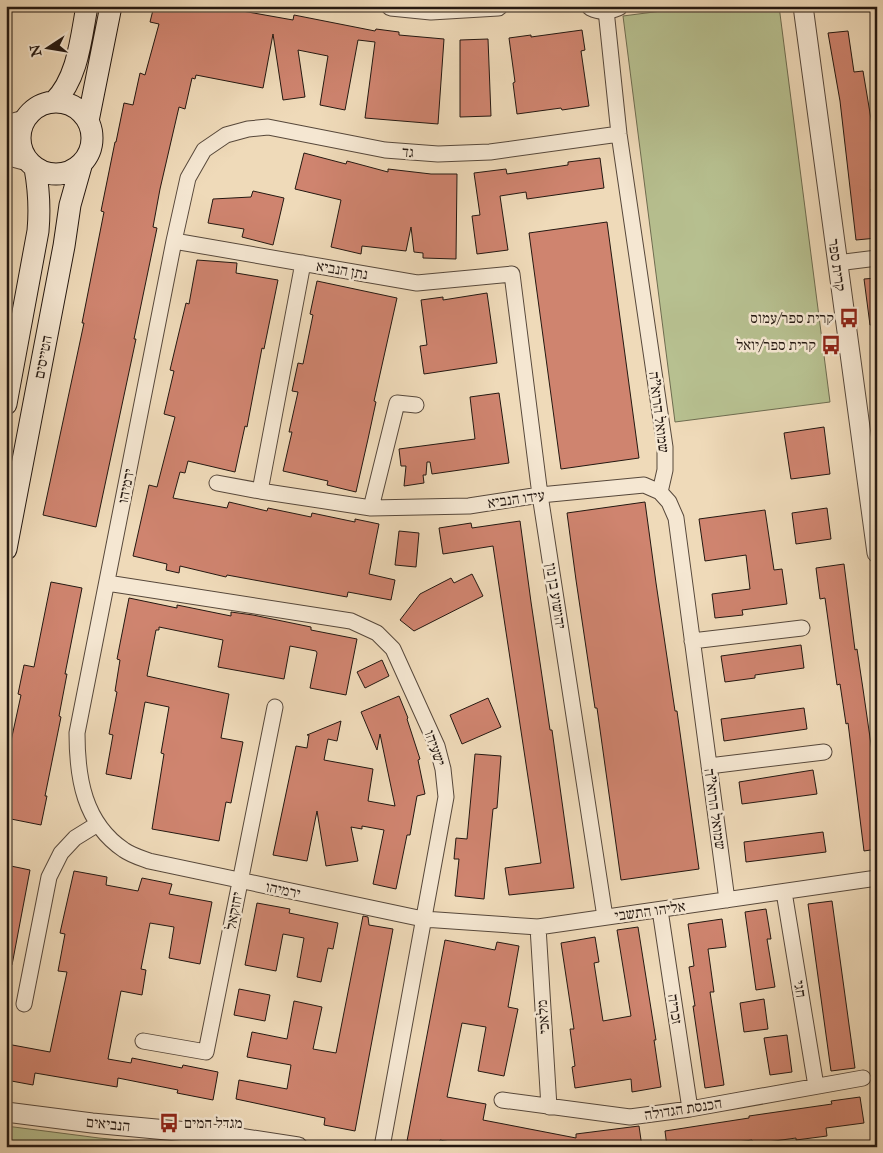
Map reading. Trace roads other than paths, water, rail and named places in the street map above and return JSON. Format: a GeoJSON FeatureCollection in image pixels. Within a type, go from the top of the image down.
{"type":"FeatureCollection","features":[{"type":"Feature","properties":{"kind":"main road"},"geometry":{"type":"LineString","coordinates":[[54,102],[61,95],[72,74],[87,6]]}},
{"type":"Feature","properties":{"kind":"main road"},"geometry":{"type":"LineString","coordinates":[[88,121],[111,6]]}},
{"type":"Feature","properties":{"kind":"main road"},"geometry":{"type":"LineString","coordinates":[[54,102],[70,104],[84,114],[88,121],[92,132],[93,144],[89,156],[73,172],[53,175],[43,173],[31,165],[23,154],[16,122],[37,107],[54,102]]}},
{"type":"Feature","properties":{"kind":"main road","name":"הטייסים"},"geometry":{"type":"LineString","coordinates":[[6,404],[40,212],[39,192],[31,165]]}},
{"type":"Feature","properties":{"kind":"main road","name":"הטייסים"},"geometry":{"type":"LineString","coordinates":[[6,549],[64,246],[70,205],[81,166]]}},
{"type":"Feature","properties":{"kind":"street"},"geometry":{"type":"LineString","coordinates":[[391,6],[431,10],[498,6]]}},
{"type":"Feature","properties":{"kind":"street","name":"קרית ספר"},"geometry":{"type":"LineString","coordinates":[[802,6],[837,263],[873,503],[877,552]]}},
{"type":"Feature","properties":{"kind":"street","name":"שמואל הרוא\"ה"},"geometry":{"type":"LineString","coordinates":[[605,7],[619,134],[665,447],[665,470],[660,492],[669,502],[676,518],[726,900]]}},
{"type":"Feature","properties":{"kind":"street","name":"גד"},"geometry":{"type":"LineString","coordinates":[[204,150],[226,135],[248,129],[268,127],[386,150],[438,154],[490,152],[619,134]]}},
{"type":"Feature","properties":{"kind":"street","name":"ירמיהו"},"geometry":{"type":"LineString","coordinates":[[204,150],[188,178],[174,241],[77,734],[79,770],[84,795],[96,825],[124,850],[149,861],[422,919]]}},
{"type":"Feature","properties":{"kind":"street"},"geometry":{"type":"LineString","coordinates":[[6,155],[31,165]]}},
{"type":"Feature","properties":{"kind":"street","name":"נתן הנביא"},"geometry":{"type":"LineString","coordinates":[[174,241],[417,283],[512,274]]}},
{"type":"Feature","properties":{"kind":"street"},"geometry":{"type":"LineString","coordinates":[[837,263],[877,258]]}},
{"type":"Feature","properties":{"kind":"street"},"geometry":{"type":"LineString","coordinates":[[260,491],[303,264]]}},
{"type":"Feature","properties":{"kind":"street","name":"יהושוע בן נון"},"geometry":{"type":"LineString","coordinates":[[512,274],[540,495],[605,918]]}},
{"type":"Feature","properties":{"kind":"street"},"geometry":{"type":"LineString","coordinates":[[371,508],[397,403],[416,405]]}},
{"type":"Feature","properties":{"kind":"street","name":"עידו הנביא"},"geometry":{"type":"LineString","coordinates":[[217,483],[371,508],[469,506],[540,495],[644,485],[660,492]]}},
{"type":"Feature","properties":{"kind":"street","name":"ישעיהו"},"geometry":{"type":"LineString","coordinates":[[107,583],[351,621],[377,633],[393,649],[437,746],[443,769],[446,797],[422,919],[382,1147]]}},
{"type":"Feature","properties":{"kind":"street"},"geometry":{"type":"LineString","coordinates":[[692,641],[802,628]]}},
{"type":"Feature","properties":{"kind":"street","name":"יחזקאל"},"geometry":{"type":"LineString","coordinates":[[142,1040],[206,1052],[275,707]]}},
{"type":"Feature","properties":{"kind":"street"},"geometry":{"type":"LineString","coordinates":[[709,766],[824,752]]}},
{"type":"Feature","properties":{"kind":"street"},"geometry":{"type":"LineString","coordinates":[[24,1004],[49,877],[61,853],[75,838],[96,825]]}},
{"type":"Feature","properties":{"kind":"street","name":"אליהו התשבי"},"geometry":{"type":"LineString","coordinates":[[422,919],[538,927],[877,878]]}},
{"type":"Feature","properties":{"kind":"street","name":"חגי"},"geometry":{"type":"LineString","coordinates":[[784,892],[816,1086]]}},
{"type":"Feature","properties":{"kind":"street","name":"זכריה"},"geometry":{"type":"LineString","coordinates":[[660,910],[690,1109]]}},
{"type":"Feature","properties":{"kind":"street","name":"מלאכי"},"geometry":{"type":"LineString","coordinates":[[538,927],[549,1108]]}},
{"type":"Feature","properties":{"kind":"street","name":"הכנסת הגדולה"},"geometry":{"type":"LineString","coordinates":[[502,1100],[630,1118],[863,1078]]}},
{"type":"Feature","properties":{"kind":"street","name":"הנביאים"},"geometry":{"type":"LineString","coordinates":[[6,1112],[237,1142],[298,1147]]}},
{"type":"Feature","properties":{"kind":"place","name":"קרית ספר/עמוס"},"geometry":{"type":"Point","coordinates":[849,318]}},
{"type":"Feature","properties":{"kind":"place","name":"קרית ספר/יואל"},"geometry":{"type":"Point","coordinates":[831,345]}},
{"type":"Feature","properties":{"kind":"place","name":"מגדל המים"},"geometry":{"type":"Point","coordinates":[169,1123]}}]}
